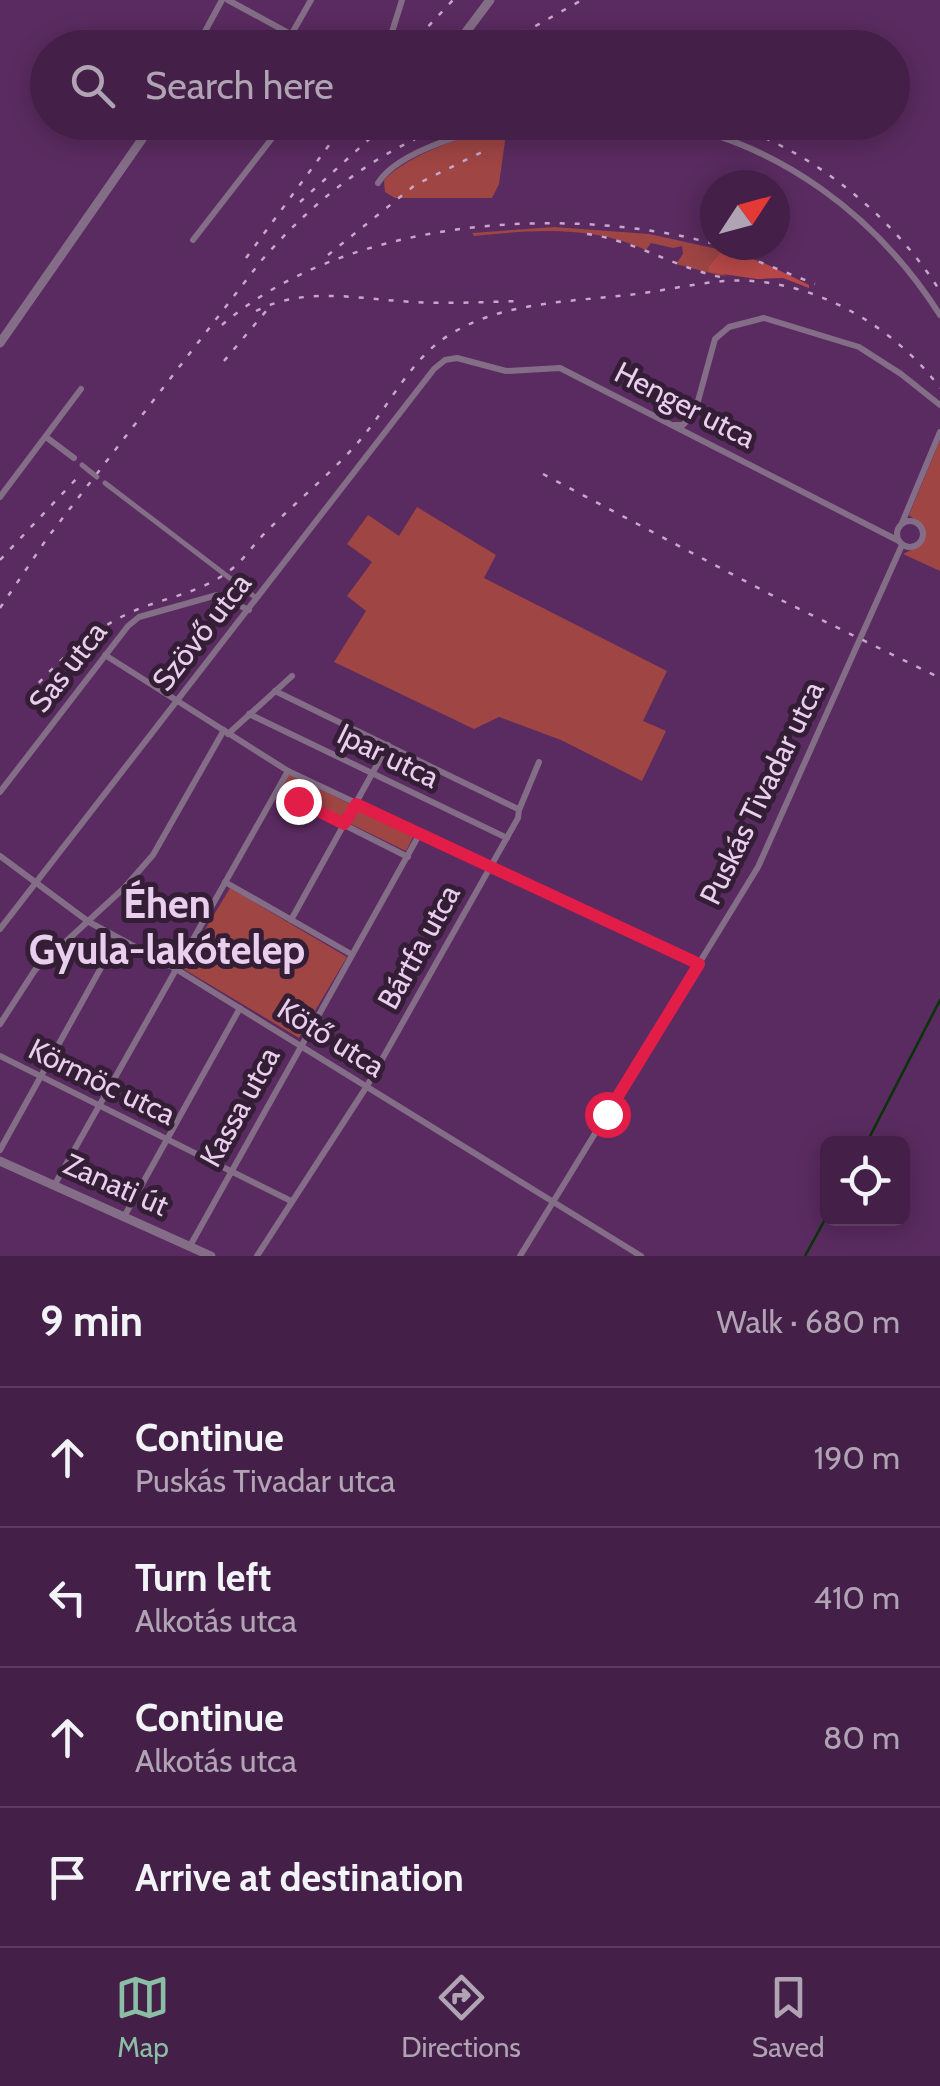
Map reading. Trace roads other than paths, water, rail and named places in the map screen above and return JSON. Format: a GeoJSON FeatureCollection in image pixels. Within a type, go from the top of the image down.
{"type":"FeatureCollection","features":[{"type":"Feature","properties":{"kind":"street"},"geometry":{"type":"LineString","coordinates":[[207,30],[225,0],[283,30]]}},
{"type":"Feature","properties":{"kind":"street"},"geometry":{"type":"LineString","coordinates":[[293,30],[310,0]]}},
{"type":"Feature","properties":{"kind":"street"},"geometry":{"type":"LineString","coordinates":[[392,30],[402,0]]}},
{"type":"Feature","properties":{"kind":"street"},"geometry":{"type":"LineString","coordinates":[[468,30],[490,0]]}},
{"type":"Feature","properties":{"kind":"street"},"geometry":{"type":"LineString","coordinates":[[1,338],[141,140]]}},
{"type":"Feature","properties":{"kind":"street"},"geometry":{"type":"LineString","coordinates":[[192,240],[271,140]]}},
{"type":"Feature","properties":{"kind":"street"},"geometry":{"type":"LineString","coordinates":[[378,183],[387,171],[455,140]]}},
{"type":"Feature","properties":{"kind":"street"},"geometry":{"type":"LineString","coordinates":[[724,140],[751,148],[822,188],[876,232],[940,314]]}},
{"type":"Feature","properties":{"kind":"street"},"geometry":{"type":"LineString","coordinates":[[674,426],[683,424],[694,412],[718,336],[729,327],[764,318],[859,347],[940,405]]}},
{"type":"Feature","properties":{"kind":"street","name":"Henger utca"},"geometry":{"type":"LineString","coordinates":[[439,363],[458,358],[506,371],[560,368],[901,543]]}},
{"type":"Feature","properties":{"kind":"street","name":"Szövő utca"},"geometry":{"type":"LineString","coordinates":[[0,929],[439,363]]}},
{"type":"Feature","properties":{"kind":"street"},"geometry":{"type":"LineString","coordinates":[[0,497],[82,389]]}},
{"type":"Feature","properties":{"kind":"street","name":"Puskás Tivadar utca"},"geometry":{"type":"LineString","coordinates":[[520,1256],[770,844],[901,543],[897,533],[940,432]]}},
{"type":"Feature","properties":{"kind":"street"},"geometry":{"type":"LineString","coordinates":[[46,436],[74,458]]}},
{"type":"Feature","properties":{"kind":"street"},"geometry":{"type":"LineString","coordinates":[[82,465],[97,477]]}},
{"type":"Feature","properties":{"kind":"street"},"geometry":{"type":"LineString","coordinates":[[105,483],[231,579]]}},
{"type":"Feature","properties":{"kind":"street","name":"Puskás Tivadar utca"},"geometry":{"type":"LineString","coordinates":[[901,543],[916,545],[923,533],[916,522],[902,524]]}},
{"type":"Feature","properties":{"kind":"street"},"geometry":{"type":"LineString","coordinates":[[242,588],[258,599]]}},
{"type":"Feature","properties":{"kind":"street","name":"Sas utca"},"geometry":{"type":"LineString","coordinates":[[0,792],[128,626],[146,615],[217,595],[249,610]]}},
{"type":"Feature","properties":{"kind":"street"},"geometry":{"type":"LineString","coordinates":[[105,655],[288,771],[699,964]]}},
{"type":"Feature","properties":{"kind":"street"},"geometry":{"type":"LineString","coordinates":[[0,1024],[35,970],[152,855],[226,732],[292,676]]}},
{"type":"Feature","properties":{"kind":"street"},"geometry":{"type":"LineString","coordinates":[[275,690],[510,802],[519,810]]}},
{"type":"Feature","properties":{"kind":"street","name":"Ipar utca"},"geometry":{"type":"LineString","coordinates":[[249,714],[507,838]]}},
{"type":"Feature","properties":{"kind":"street"},"geometry":{"type":"LineString","coordinates":[[290,920],[388,745]]}},
{"type":"Feature","properties":{"kind":"street","name":"Bártfa utca"},"geometry":{"type":"LineString","coordinates":[[257,1256],[367,1086],[518,818],[540,762]]}},
{"type":"Feature","properties":{"kind":"street"},"geometry":{"type":"LineString","coordinates":[[55,1184],[288,771]]}},
{"type":"Feature","properties":{"kind":"street"},"geometry":{"type":"LineString","coordinates":[[277,790],[408,857]]}},
{"type":"Feature","properties":{"kind":"street","name":"Kassa utca"},"geometry":{"type":"LineString","coordinates":[[190,1246],[419,835]]}},
{"type":"Feature","properties":{"kind":"street","name":"Kötő utca"},"geometry":{"type":"LineString","coordinates":[[0,856],[88,922],[176,969],[641,1256]]}},
{"type":"Feature","properties":{"kind":"street"},"geometry":{"type":"LineString","coordinates":[[225,882],[351,954]]}},
{"type":"Feature","properties":{"kind":"street"},"geometry":{"type":"LineString","coordinates":[[0,1150],[117,938]]}},
{"type":"Feature","properties":{"kind":"street"},"geometry":{"type":"LineString","coordinates":[[124,1214],[240,1008]]}},
{"type":"Feature","properties":{"kind":"street","name":"Körmöc utca"},"geometry":{"type":"LineString","coordinates":[[0,1056],[291,1201]]}},
{"type":"Feature","properties":{"kind":"street","name":"Zanati út"},"geometry":{"type":"LineString","coordinates":[[0,1161],[211,1256]]}},
{"type":"Feature","properties":{"kind":"waterway"},"geometry":{"type":"LineString","coordinates":[[870,1136],[940,1000]]}},
{"type":"Feature","properties":{"kind":"waterway"},"geometry":{"type":"LineString","coordinates":[[805,1256],[821,1226]]}},
{"type":"Feature","properties":{"kind":"railway"},"geometry":{"type":"LineString","coordinates":[[425,30],[453,0]]}},
{"type":"Feature","properties":{"kind":"railway"},"geometry":{"type":"LineString","coordinates":[[528,30],[582,0]]}},
{"type":"Feature","properties":{"kind":"railway"},"geometry":{"type":"LineString","coordinates":[[246,258],[333,140]]}},
{"type":"Feature","properties":{"kind":"railway"},"geometry":{"type":"LineString","coordinates":[[300,202],[368,140]]}},
{"type":"Feature","properties":{"kind":"railway"},"geometry":{"type":"LineString","coordinates":[[0,608],[48,537],[261,261],[326,197],[375,161],[413,140]]}},
{"type":"Feature","properties":{"kind":"railway"},"geometry":{"type":"LineString","coordinates":[[768,140],[817,167],[873,211],[898,236],[940,291]]}},
{"type":"Feature","properties":{"kind":"railway"},"geometry":{"type":"LineString","coordinates":[[328,255],[415,185],[482,152]]}},
{"type":"Feature","properties":{"kind":"railway"},"geometry":{"type":"LineString","coordinates":[[222,325],[272,289],[330,262],[392,242],[458,229],[591,224],[700,241]]}},
{"type":"Feature","properties":{"kind":"railway"},"geometry":{"type":"LineString","coordinates":[[587,234],[720,277]]}},
{"type":"Feature","properties":{"kind":"railway"},"geometry":{"type":"LineString","coordinates":[[755,260],[815,284]]}},
{"type":"Feature","properties":{"kind":"railway"},"geometry":{"type":"LineString","coordinates":[[29,694],[65,657],[106,626],[136,610],[199,588],[233,568],[351,451],[431,349],[483,318],[551,303],[711,282],[755,281],[786,286],[845,308],[898,343],[940,388]]}},
{"type":"Feature","properties":{"kind":"railway"},"geometry":{"type":"LineString","coordinates":[[256,311],[315,296],[429,303],[518,301]]}},
{"type":"Feature","properties":{"kind":"railway"},"geometry":{"type":"LineString","coordinates":[[224,361],[272,304]]}},
{"type":"Feature","properties":{"kind":"railway"},"geometry":{"type":"LineString","coordinates":[[543,474],[779,599],[940,678]]}},
{"type":"Feature","properties":{"kind":"railway"},"geometry":{"type":"LineString","coordinates":[[0,560],[79,476]]}},
{"type":"Feature","properties":{"kind":"district","name":"Éhen Gyula-lakótelep"},"geometry":{"type":"Point","coordinates":[167,927]}}]}
